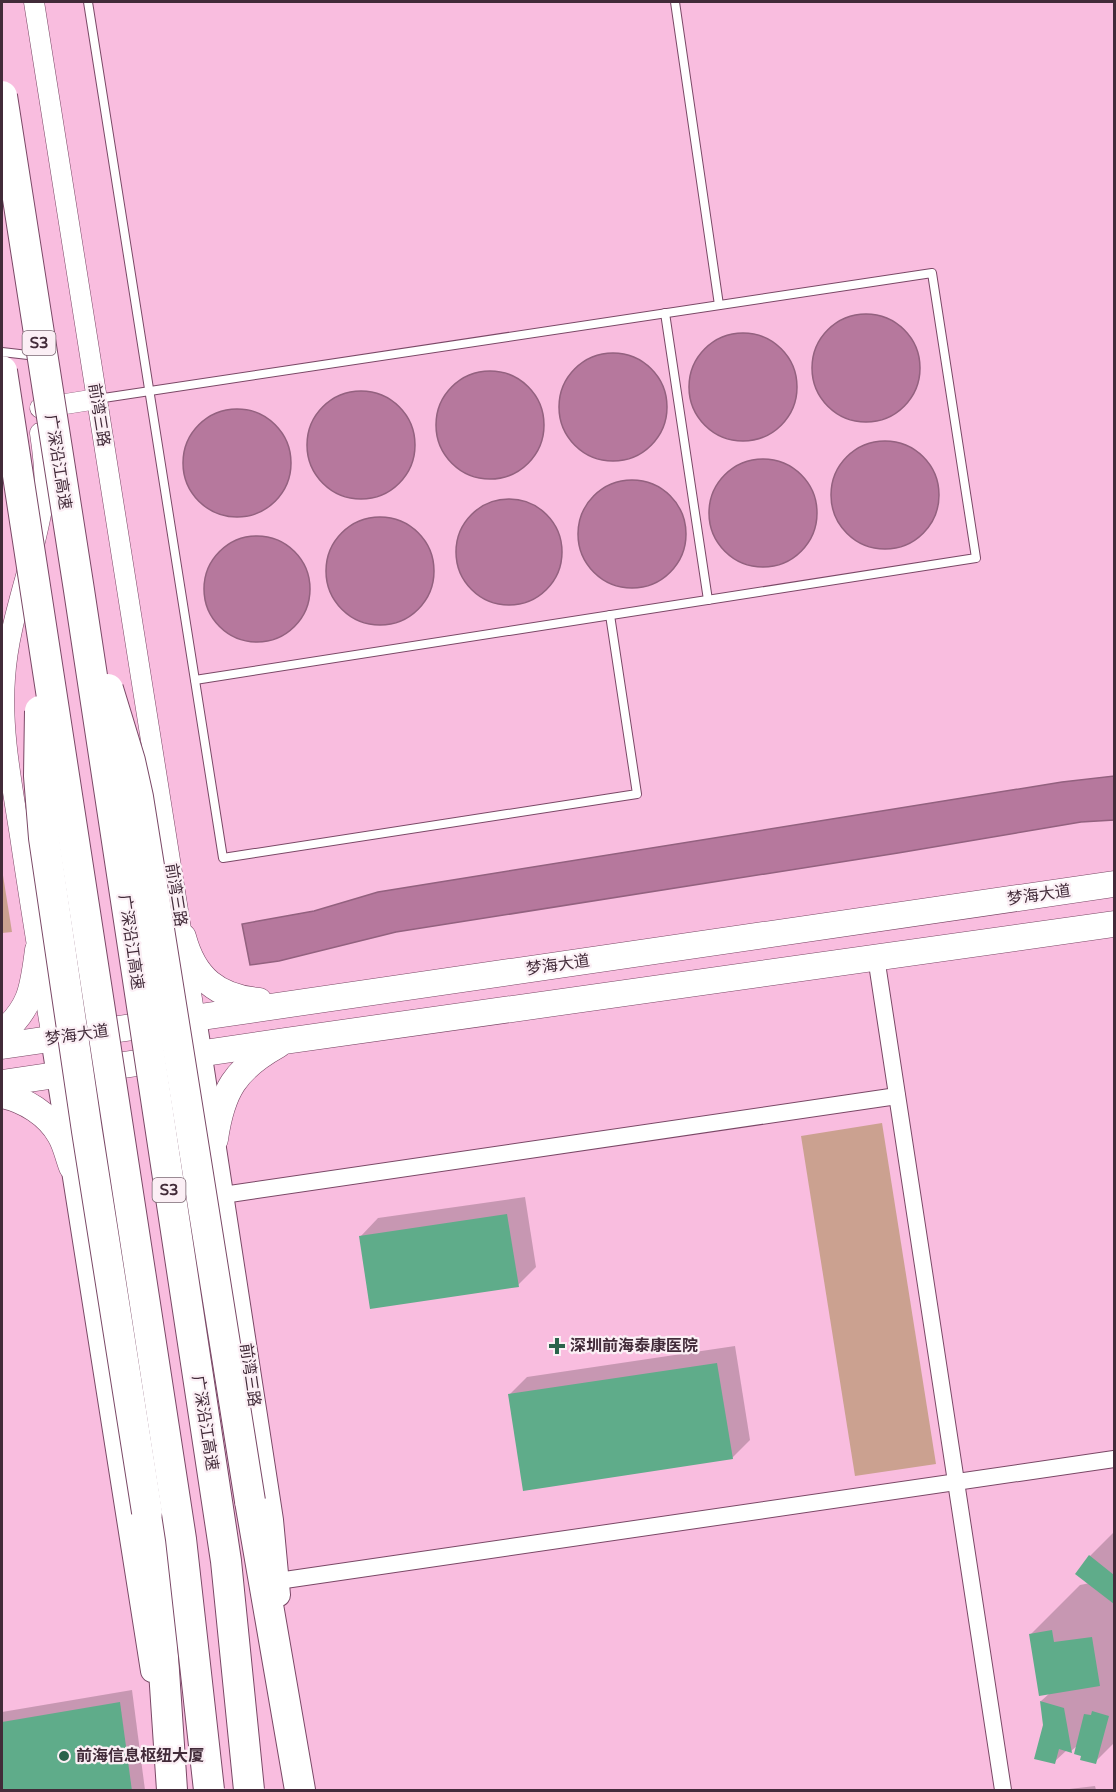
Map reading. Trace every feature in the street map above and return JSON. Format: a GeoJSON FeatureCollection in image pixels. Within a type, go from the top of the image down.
{"type":"FeatureCollection","features":[{"type":"Feature","properties":{"kind":"highway","name":"广深沿江高速"},"geometry":{"type":"LineString","coordinates":[[2,96],[226,1561],[249,1791]]}},
{"type":"Feature","properties":{"kind":"highway","name":"S3"},"geometry":{"type":"LineString","coordinates":[[2,370],[181,1539],[209,1791]]}},
{"type":"Feature","properties":{"kind":"highway"},"geometry":{"type":"LineString","coordinates":[[79,590],[88,628],[130,761],[138,797],[250,1501],[300,1790]]}},
{"type":"Feature","properties":{"kind":"highway"},"geometry":{"type":"LineString","coordinates":[[39,609],[41,644],[39,776],[44,838],[157,1577],[171,1791]]}},
{"type":"Feature","properties":{"kind":"main road","name":"梦海大道"},"geometry":{"type":"LineString","coordinates":[[2,1046],[1114,884]]}},
{"type":"Feature","properties":{"kind":"main road"},"geometry":{"type":"LineString","coordinates":[[2,1083],[1114,924]]}},
{"type":"Feature","properties":{"kind":"main road"},"geometry":{"type":"LineString","coordinates":[[183,937],[186,951],[193,964],[214,987],[227,995],[245,1000],[287,1004]]}},
{"type":"Feature","properties":{"kind":"main road"},"geometry":{"type":"LineString","coordinates":[[2,1033],[25,1007],[33,989],[38,950]]}},
{"type":"Feature","properties":{"kind":"main road","name":"前湾三路"},"geometry":{"type":"LineString","coordinates":[[195,1018],[272,1520],[300,1790]]}},
{"type":"Feature","properties":{"kind":"main road"},"geometry":{"type":"LineString","coordinates":[[52,1038],[171,1791]]}},
{"type":"Feature","properties":{"kind":"main road"},"geometry":{"type":"LineString","coordinates":[[215,1139],[218,1114],[238,1076],[249,1063],[285,1041]]}},
{"type":"Feature","properties":{"kind":"main road"},"geometry":{"type":"LineString","coordinates":[[2,1095],[16,1098],[48,1119],[61,1136],[72,1167]]}},
{"type":"Feature","properties":{"kind":"street","name":"前湾三路"},"geometry":{"type":"LineString","coordinates":[[34,2],[195,1018]]}},
{"type":"Feature","properties":{"kind":"street"},"geometry":{"type":"LineString","coordinates":[[2,190],[43,452],[44,493],[41,514],[12,624],[3,694],[8,753],[52,1038]]}},
{"type":"Feature","properties":{"kind":"street"},"geometry":{"type":"LineString","coordinates":[[36,409],[97,399]]}},
{"type":"Feature","properties":{"kind":"street"},"geometry":{"type":"LineString","coordinates":[[876,957],[1003,1791]]}},
{"type":"Feature","properties":{"kind":"street"},"geometry":{"type":"LineString","coordinates":[[223,1195],[897,1096]]}},
{"type":"Feature","properties":{"kind":"street"},"geometry":{"type":"LineString","coordinates":[[278,1581],[1114,1459]]}},
{"type":"Feature","properties":{"kind":"lane"},"geometry":{"type":"LineString","coordinates":[[88,2],[223,858],[637,794],[610,615]]}},
{"type":"Feature","properties":{"kind":"lane"},"geometry":{"type":"LineString","coordinates":[[675,2],[719,305]]}},
{"type":"Feature","properties":{"kind":"lane"},"geometry":{"type":"LineString","coordinates":[[97,399],[932,273],[976,558],[195,680]]}},
{"type":"Feature","properties":{"kind":"lane"},"geometry":{"type":"LineString","coordinates":[[665,313],[708,600]]}},
{"type":"Feature","properties":{"kind":"lane"},"geometry":{"type":"LineString","coordinates":[[2,352],[28,355]]}},
{"type":"Feature","properties":{"kind":"shaded area"},"geometry":{"type":"Polygon","coordinates":[[[866,314],[876,315],[896,323],[904,330],[911,338],[919,358],[919,378],[911,398],[904,406],[896,413],[876,421],[866,422],[856,421],[836,413],[828,406],[821,398],[813,378],[812,368],[813,358],[821,338],[828,330],[836,323],[856,315],[866,314]]]}},
{"type":"Feature","properties":{"kind":"shaded area"},"geometry":{"type":"Polygon","coordinates":[[[743,333],[773,342],[781,349],[788,357],[797,387],[788,417],[781,425],[773,432],[743,441],[713,432],[705,425],[698,417],[689,387],[698,357],[705,349],[713,342],[743,333]]]}},
{"type":"Feature","properties":{"kind":"shaded area"},"geometry":{"type":"Polygon","coordinates":[[[613,353],[633,358],[651,369],[662,387],[667,407],[662,427],[651,445],[633,456],[613,461],[593,456],[575,445],[564,427],[559,407],[564,387],[575,369],[593,358],[613,353]]]}},
{"type":"Feature","properties":{"kind":"shaded area"},"geometry":{"type":"Polygon","coordinates":[[[490,371],[510,376],[528,387],[539,405],[544,425],[539,445],[528,463],[510,474],[490,479],[470,474],[452,463],[441,445],[436,425],[441,405],[452,387],[470,376],[490,371]]]}},
{"type":"Feature","properties":{"kind":"shaded area"},"geometry":{"type":"Polygon","coordinates":[[[361,391],[371,392],[391,400],[399,407],[406,415],[414,435],[414,455],[406,475],[399,483],[391,490],[371,498],[361,499],[351,498],[331,490],[323,483],[316,475],[308,455],[307,445],[308,435],[316,415],[323,407],[331,400],[351,392],[361,391]]]}},
{"type":"Feature","properties":{"kind":"shaded area"},"geometry":{"type":"Polygon","coordinates":[[[237,409],[257,414],[275,425],[286,443],[291,463],[286,483],[275,501],[257,512],[237,517],[217,512],[199,501],[188,483],[183,463],[188,443],[199,425],[217,414],[237,409]]]}},
{"type":"Feature","properties":{"kind":"shaded area"},"geometry":{"type":"Polygon","coordinates":[[[885,441],[905,446],[923,457],[934,475],[939,495],[934,515],[923,533],[905,544],[885,549],[865,544],[847,533],[836,515],[831,495],[836,475],[847,457],[865,446],[885,441]]]}},
{"type":"Feature","properties":{"kind":"shaded area"},"geometry":{"type":"Polygon","coordinates":[[[763,459],[793,468],[801,475],[808,483],[817,513],[808,543],[801,551],[793,558],[763,567],[733,558],[725,551],[718,543],[709,513],[718,483],[725,475],[733,468],[763,459]]]}},
{"type":"Feature","properties":{"kind":"shaded area"},"geometry":{"type":"Polygon","coordinates":[[[632,480],[642,481],[662,489],[670,496],[677,504],[685,524],[685,544],[677,564],[670,572],[662,579],[642,587],[632,588],[622,587],[602,579],[594,572],[587,564],[579,544],[578,534],[579,524],[587,504],[594,496],[602,489],[622,481],[632,480]]]}},
{"type":"Feature","properties":{"kind":"shaded area"},"geometry":{"type":"Polygon","coordinates":[[[509,499],[529,503],[547,514],[558,532],[562,552],[558,572],[547,590],[529,601],[509,605],[489,601],[471,590],[460,572],[456,552],[460,532],[471,514],[489,503],[509,499]]]}},
{"type":"Feature","properties":{"kind":"shaded area"},"geometry":{"type":"Polygon","coordinates":[[[380,517],[390,518],[410,526],[418,533],[425,541],[433,561],[433,581],[425,601],[418,609],[410,616],[390,624],[380,625],[370,624],[350,616],[342,609],[335,601],[327,581],[326,571],[327,561],[335,541],[342,533],[350,526],[370,518],[380,517]]]}},
{"type":"Feature","properties":{"kind":"shaded area"},"geometry":{"type":"Polygon","coordinates":[[[257,536],[277,540],[295,551],[306,569],[310,589],[306,609],[295,627],[277,638],[257,642],[237,638],[219,627],[208,609],[204,589],[208,569],[219,551],[237,540],[257,536]]]}},
{"type":"Feature","properties":{"kind":"shaded area"},"geometry":{"type":"Polygon","coordinates":[[[1114,776],[1114,820],[1081,822],[396,932],[279,961],[250,965],[242,924],[314,911],[378,892],[1062,782],[1114,776]]]}},
{"type":"Feature","properties":{"kind":"shaded area"},"geometry":{"type":"Polygon","coordinates":[[[2,869],[12,932],[2,933],[2,869]]]}},
{"type":"Feature","properties":{"kind":"shaded area"},"geometry":{"type":"Polygon","coordinates":[[[882,1123],[936,1464],[855,1476],[801,1136],[882,1123]]]}},
{"type":"Feature","properties":{"kind":"building"},"geometry":{"type":"Polygon","coordinates":[[[507,1214],[519,1287],[370,1309],[359,1236],[507,1214]]]}},
{"type":"Feature","properties":{"kind":"building"},"geometry":{"type":"Polygon","coordinates":[[[717,1363],[733,1459],[523,1491],[508,1394],[717,1363]]]}},
{"type":"Feature","properties":{"kind":"building"},"geometry":{"type":"Polygon","coordinates":[[[1089,1555],[1114,1575],[1114,1604],[1075,1574],[1089,1555]]]}},
{"type":"Feature","properties":{"kind":"building"},"geometry":{"type":"Polygon","coordinates":[[[1052,1630],[1054,1642],[1092,1637],[1100,1686],[1039,1696],[1029,1634],[1052,1630]]]}},
{"type":"Feature","properties":{"kind":"building"},"geometry":{"type":"Polygon","coordinates":[[[1040,1701],[1064,1708],[1072,1753],[1059,1749],[1055,1764],[1034,1759],[1043,1725],[1040,1701]]]}},
{"type":"Feature","properties":{"kind":"building","name":"前海信息枢纽大厦"},"geometry":{"type":"Polygon","coordinates":[[[120,1702],[132,1791],[2,1791],[2,1722],[120,1702]]]}},
{"type":"Feature","properties":{"kind":"building"},"geometry":{"type":"Polygon","coordinates":[[[1092,1711],[1109,1716],[1096,1764],[1080,1760],[1081,1756],[1074,1754],[1084,1714],[1091,1715],[1092,1711]]]}},
{"type":"Feature","properties":{"kind":"place","name":"深圳前海泰康医院"},"geometry":{"type":"Point","coordinates":[557,1346]}},
{"type":"Feature","properties":{"kind":"place","name":"前海信息枢纽大厦"},"geometry":{"type":"Point","coordinates":[64,1756]}}]}
